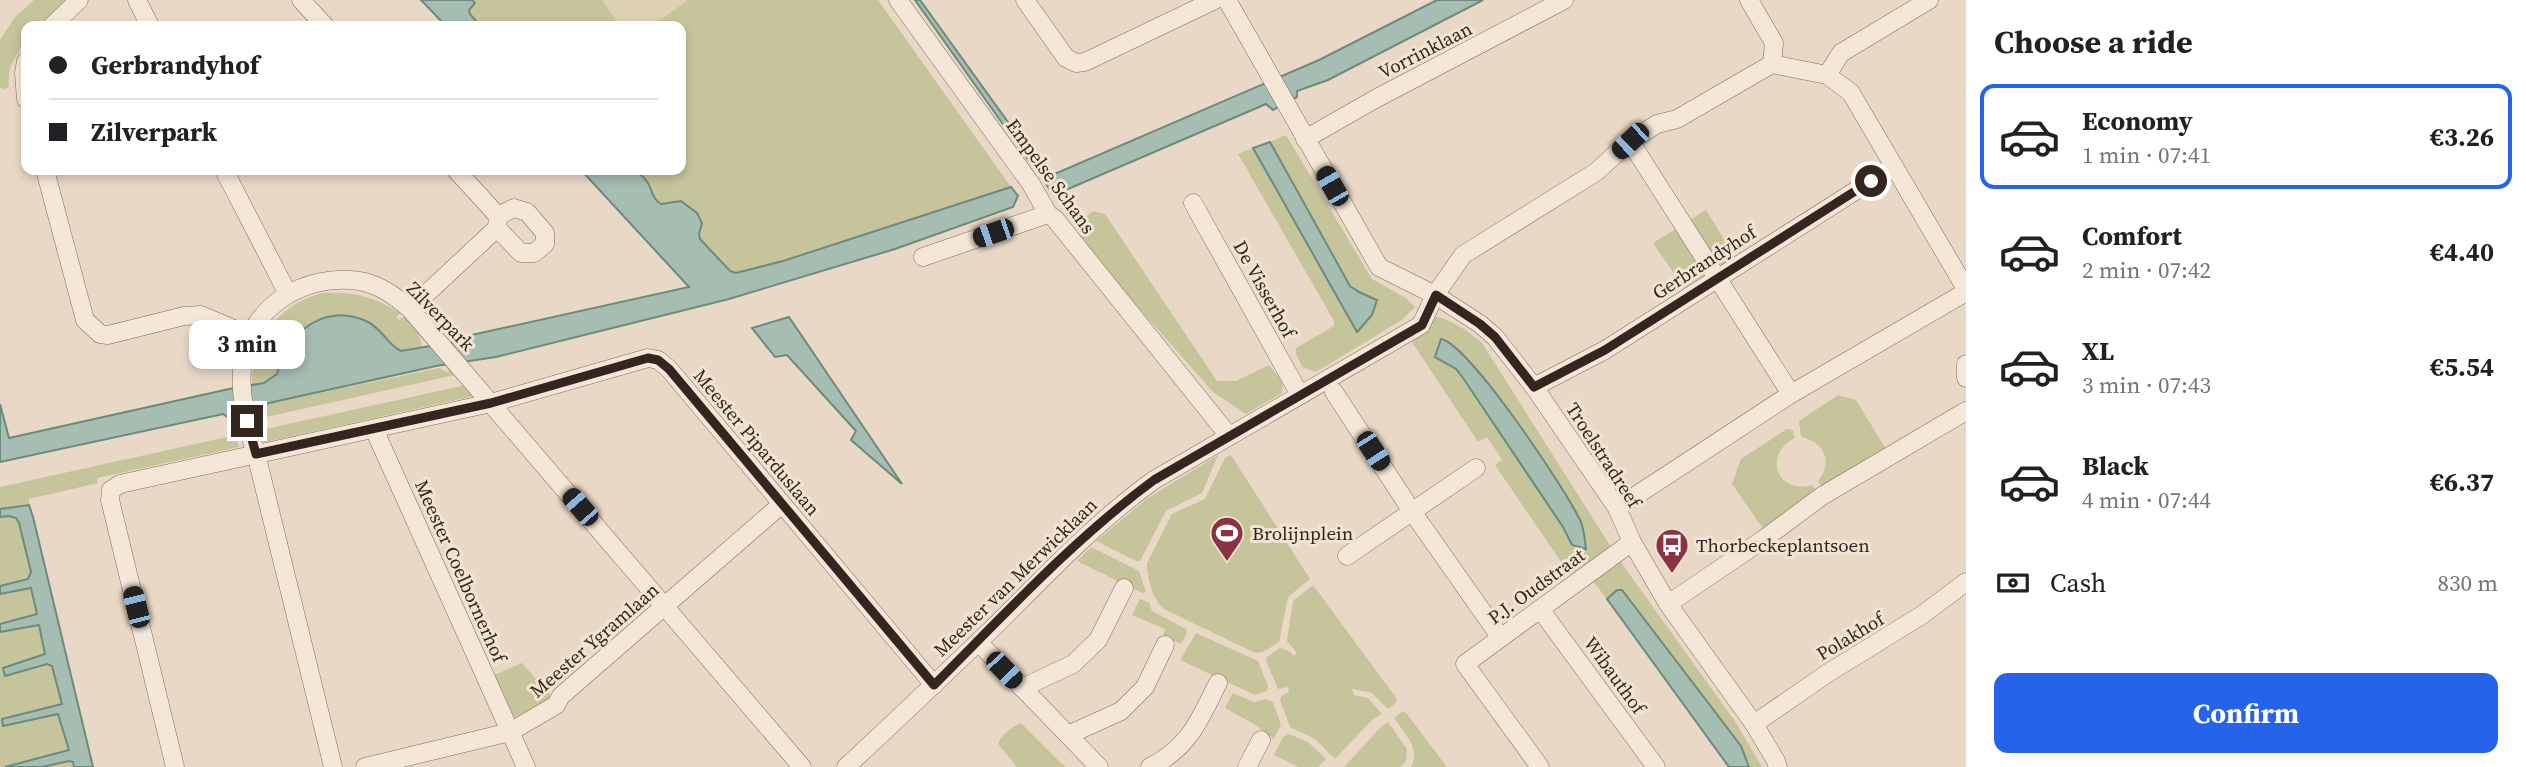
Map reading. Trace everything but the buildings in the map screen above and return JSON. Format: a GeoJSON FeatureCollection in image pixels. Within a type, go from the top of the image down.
{"type":"FeatureCollection","features":[{"type":"Feature","properties":{"kind":"street"},"geometry":{"type":"LineString","coordinates":[[57,21],[79,0]]}},
{"type":"Feature","properties":{"kind":"street"},"geometry":{"type":"LineString","coordinates":[[137,0],[148,21]]}},
{"type":"Feature","properties":{"kind":"street"},"geometry":{"type":"LineString","coordinates":[[301,0],[320,21]]}},
{"type":"Feature","properties":{"kind":"street","name":"Empelse Schans"},"geometry":{"type":"LineString","coordinates":[[898,0],[1031,184],[1048,214],[1055,219],[1229,436]]}},
{"type":"Feature","properties":{"kind":"street"},"geometry":{"type":"LineString","coordinates":[[1025,0],[1066,58],[1076,64],[1215,0]]}},
{"type":"Feature","properties":{"kind":"street","name":"Troelstradreef"},"geometry":{"type":"LineString","coordinates":[[1227,0],[1379,267],[1436,295],[1495,337],[1534,387],[1617,508],[1632,542],[1668,604],[1754,724],[1778,767]]}},
{"type":"Feature","properties":{"kind":"street","name":"Vorrinklaan"},"geometry":{"type":"LineString","coordinates":[[1305,139],[1564,0]]}},
{"type":"Feature","properties":{"kind":"street"},"geometry":{"type":"LineString","coordinates":[[1617,508],[1791,394],[1966,290],[1851,93],[1827,75],[1772,64],[1774,43],[1749,0]]}},
{"type":"Feature","properties":{"kind":"street"},"geometry":{"type":"LineString","coordinates":[[1827,75],[1841,53],[1929,0]]}},
{"type":"Feature","properties":{"kind":"street","name":"Meester van Merwicklaan"},"geometry":{"type":"LineString","coordinates":[[846,767],[1120,505],[1154,480],[1422,325],[1436,295],[1463,255],[1596,172],[1630,141],[1657,124],[1677,119],[1772,64]]}},
{"type":"Feature","properties":{"kind":"street"},"geometry":{"type":"LineString","coordinates":[[1630,141],[1791,394]]}},
{"type":"Feature","properties":{"kind":"street","name":"Gerbrandyhof"},"geometry":{"type":"LineString","coordinates":[[1534,387],[1605,350],[1893,167]]}},
{"type":"Feature","properties":{"kind":"street"},"geometry":{"type":"LineString","coordinates":[[46,175],[85,320],[100,334],[108,335],[184,316],[201,315],[250,335]]}},
{"type":"Feature","properties":{"kind":"street"},"geometry":{"type":"LineString","coordinates":[[227,175],[288,294]]}},
{"type":"Feature","properties":{"kind":"street"},"geometry":{"type":"LineString","coordinates":[[410,309],[497,222],[460,175]]}},
{"type":"Feature","properties":{"kind":"street","name":"De Visserhof"},"geometry":{"type":"LineString","coordinates":[[1193,203],[1300,395]]}},
{"type":"Feature","properties":{"kind":"street"},"geometry":{"type":"LineString","coordinates":[[923,257],[1048,214]]}},
{"type":"Feature","properties":{"kind":"street","name":"Zilverpark"},"geometry":{"type":"LineString","coordinates":[[333,767],[240,385],[243,357],[258,319],[270,306],[288,294],[313,283],[335,280],[360,281],[388,291],[410,309],[802,767]]}},
{"type":"Feature","properties":{"kind":"street","name":"Meester Piparduslaan"},"geometry":{"type":"LineString","coordinates":[[491,403],[648,358],[658,360],[669,369],[934,685]]}},
{"type":"Feature","properties":{"kind":"street"},"geometry":{"type":"LineString","coordinates":[[1966,364],[1966,378]]}},
{"type":"Feature","properties":{"kind":"street"},"geometry":{"type":"LineString","coordinates":[[1334,392],[1411,510],[1501,638]]}},
{"type":"Feature","properties":{"kind":"street"},"geometry":{"type":"LineString","coordinates":[[175,767],[110,500],[111,490],[120,484],[491,403]]}},
{"type":"Feature","properties":{"kind":"street"},"geometry":{"type":"LineString","coordinates":[[1668,604],[1822,496],[1966,411]]}},
{"type":"Feature","properties":{"kind":"street","name":"Meester Coelbornerhof"},"geometry":{"type":"LineString","coordinates":[[374,429],[526,767]]}},
{"type":"Feature","properties":{"kind":"street"},"geometry":{"type":"LineString","coordinates":[[1347,556],[1476,468]]}},
{"type":"Feature","properties":{"kind":"street","name":"Meester Ygramlaan"},"geometry":{"type":"LineString","coordinates":[[365,767],[510,732],[556,705],[561,696],[782,504]]}},
{"type":"Feature","properties":{"kind":"street","name":"P.J. Oudstraat"},"geometry":{"type":"LineString","coordinates":[[1540,767],[1465,664],[1632,542]]}},
{"type":"Feature","properties":{"kind":"street","name":"Polakhof"},"geometry":{"type":"LineString","coordinates":[[1754,724],[1828,673],[1923,615],[1966,582]]}},
{"type":"Feature","properties":{"kind":"street"},"geometry":{"type":"LineString","coordinates":[[1022,688],[1073,664],[1082,656],[1098,640],[1124,587]]}},
{"type":"Feature","properties":{"kind":"street","name":"Wibauthof"},"geometry":{"type":"LineString","coordinates":[[1540,609],[1656,767]]}},
{"type":"Feature","properties":{"kind":"street"},"geometry":{"type":"LineString","coordinates":[[978,642],[1099,767]]}},
{"type":"Feature","properties":{"kind":"street"},"geometry":{"type":"LineString","coordinates":[[1068,735],[1121,711],[1146,687],[1165,645]]}},
{"type":"Feature","properties":{"kind":"street"},"geometry":{"type":"LineString","coordinates":[[1150,767],[1167,759],[1193,734],[1218,683]]}},
{"type":"Feature","properties":{"kind":"street"},"geometry":{"type":"LineString","coordinates":[[1247,767],[1261,740]]}},
{"type":"Feature","properties":{"kind":"shaded area"},"geometry":{"type":"Polygon","coordinates":[[[34,0],[68,0],[44,21],[21,21],[21,48],[10,68],[9,87],[3,89],[0,87],[0,40],[15,17],[34,0]]]}},
{"type":"Feature","properties":{"kind":"shaded area"},"geometry":{"type":"Polygon","coordinates":[[[421,0],[472,0],[475,3],[469,10],[476,21],[441,21],[421,0]]]}},
{"type":"Feature","properties":{"kind":"shaded area"},"geometry":{"type":"Polygon","coordinates":[[[472,0],[602,0],[617,21],[477,21],[469,10],[474,3],[472,0]]]}},
{"type":"Feature","properties":{"kind":"shaded area"},"geometry":{"type":"Polygon","coordinates":[[[602,0],[688,0],[659,21],[617,21],[602,0]]]}},
{"type":"Feature","properties":{"kind":"shaded area"},"geometry":{"type":"Polygon","coordinates":[[[688,0],[878,0],[1011,187],[783,261],[736,273],[730,271],[700,239],[702,223],[681,201],[661,204],[654,200],[644,177],[640,175],[686,175],[686,21],[659,21],[688,0]]]}},
{"type":"Feature","properties":{"kind":"shaded area"},"geometry":{"type":"Polygon","coordinates":[[[915,0],[920,0],[1036,161],[1031,164],[915,0]]]}},
{"type":"Feature","properties":{"kind":"shaded area"},"geometry":{"type":"Polygon","coordinates":[[[1437,0],[1483,0],[1328,80],[1297,91],[1297,97],[1273,110],[1266,104],[1068,189],[1052,193],[1043,179],[1319,60],[1437,0]]]}},
{"type":"Feature","properties":{"kind":"shaded area"},"geometry":{"type":"Polygon","coordinates":[[[1286,135],[1372,279],[1406,298],[1415,307],[1402,320],[1316,372],[1302,367],[1296,348],[1334,326],[1334,321],[1238,154],[1253,148],[1357,332],[1377,300],[1351,286],[1270,142],[1286,135]]]}},
{"type":"Feature","properties":{"kind":"shaded area"},"geometry":{"type":"Polygon","coordinates":[[[1270,142],[1350,286],[1377,300],[1372,315],[1357,332],[1253,148],[1270,142]]]}},
{"type":"Feature","properties":{"kind":"shaded area"},"geometry":{"type":"Polygon","coordinates":[[[586,175],[641,175],[655,199],[661,204],[681,201],[697,213],[702,223],[700,239],[730,271],[736,273],[783,261],[1011,187],[1018,196],[1013,207],[895,249],[729,299],[496,357],[436,366],[260,405],[233,421],[223,414],[0,462],[0,404],[9,438],[264,383],[277,374],[282,359],[298,334],[323,318],[352,317],[368,322],[401,351],[454,342],[458,338],[689,287],[586,175]]]}},
{"type":"Feature","properties":{"kind":"shaded area"},"geometry":{"type":"Polygon","coordinates":[[[1706,210],[1735,257],[1684,288],[1653,243],[1706,210]]]}},
{"type":"Feature","properties":{"kind":"shaded area"},"geometry":{"type":"Polygon","coordinates":[[[1093,211],[1105,214],[1217,381],[1236,381],[1269,365],[1283,382],[1282,393],[1246,414],[1213,392],[1099,263],[1081,237],[1082,220],[1093,211]]]}},
{"type":"Feature","properties":{"kind":"shaded area"},"geometry":{"type":"Polygon","coordinates":[[[355,294],[391,307],[400,313],[396,317],[399,320],[404,316],[417,328],[455,375],[253,420],[252,379],[261,340],[267,343],[269,339],[264,336],[282,314],[315,295],[355,294]],[[315,322],[294,338],[281,358],[273,379],[254,385],[258,406],[439,368],[449,373],[444,362],[418,334],[423,347],[401,351],[375,327],[315,322]]]}},
{"type":"Feature","properties":{"kind":"shaded area"},"geometry":{"type":"Polygon","coordinates":[[[1433,316],[1459,326],[1482,343],[1611,547],[1570,575],[1495,465],[1502,460],[1487,437],[1478,442],[1408,336],[1433,316]],[[1467,357],[1456,369],[1572,544],[1585,549],[1581,523],[1538,453],[1467,357]]]}},
{"type":"Feature","properties":{"kind":"shaded area"},"geometry":{"type":"Polygon","coordinates":[[[789,317],[902,484],[851,440],[856,431],[787,355],[775,357],[752,328],[789,317]]]}},
{"type":"Feature","properties":{"kind":"shaded area"},"geometry":{"type":"Polygon","coordinates":[[[1441,339],[1473,365],[1538,452],[1581,522],[1586,549],[1572,545],[1563,527],[1456,369],[1435,357],[1441,339]]]}},
{"type":"Feature","properties":{"kind":"shaded area"},"geometry":{"type":"Polygon","coordinates":[[[466,385],[474,396],[261,443],[256,431],[466,385]]]}},
{"type":"Feature","properties":{"kind":"shaded area"},"geometry":{"type":"Polygon","coordinates":[[[1838,395],[1856,400],[1889,454],[1822,487],[1818,481],[1825,467],[1824,454],[1816,443],[1801,437],[1799,421],[1838,395]]]}},
{"type":"Feature","properties":{"kind":"shaded area"},"geometry":{"type":"Polygon","coordinates":[[[1787,429],[1793,430],[1795,438],[1785,445],[1779,454],[1778,471],[1790,484],[1800,487],[1812,485],[1816,491],[1764,530],[1732,484],[1741,459],[1787,429]]]}},
{"type":"Feature","properties":{"kind":"shaded area"},"geometry":{"type":"Polygon","coordinates":[[[236,435],[239,447],[97,478],[98,483],[29,499],[29,505],[0,509],[0,487],[236,435]]]}},
{"type":"Feature","properties":{"kind":"shaded area"},"geometry":{"type":"Polygon","coordinates":[[[1218,455],[1202,493],[1166,511],[1140,561],[1096,541],[1148,498],[1218,455]]]}},
{"type":"Feature","properties":{"kind":"shaded area"},"geometry":{"type":"Polygon","coordinates":[[[1231,455],[1310,579],[1288,597],[1279,642],[1263,652],[1255,653],[1164,609],[1153,594],[1148,575],[1147,563],[1172,514],[1205,499],[1225,458],[1231,455]]]}},
{"type":"Feature","properties":{"kind":"shaded area"},"geometry":{"type":"Polygon","coordinates":[[[29,505],[93,767],[74,767],[73,762],[69,761],[42,767],[5,767],[69,750],[58,714],[3,726],[2,719],[62,704],[52,666],[47,664],[5,676],[3,668],[45,654],[39,625],[0,632],[0,624],[37,614],[31,588],[0,594],[0,586],[28,579],[31,572],[19,523],[16,518],[0,517],[0,509],[29,505]]]}},
{"type":"Feature","properties":{"kind":"shaded area"},"geometry":{"type":"Polygon","coordinates":[[[28,507],[86,767],[0,767],[0,514],[28,507]]]}},
{"type":"Feature","properties":{"kind":"shaded area"},"geometry":{"type":"Polygon","coordinates":[[[1091,547],[1139,571],[1146,592],[1142,593],[1077,561],[1091,547]]]}},
{"type":"Feature","properties":{"kind":"shaded area"},"geometry":{"type":"Polygon","coordinates":[[[1620,561],[1736,723],[1762,767],[1749,767],[1749,762],[1617,590],[1607,599],[1592,580],[1620,561]]]}},
{"type":"Feature","properties":{"kind":"shaded area"},"geometry":{"type":"Polygon","coordinates":[[[1313,585],[1397,699],[1388,709],[1372,693],[1352,689],[1354,695],[1368,698],[1382,714],[1373,719],[1335,759],[1315,739],[1290,727],[1280,700],[1281,696],[1289,692],[1288,687],[1278,689],[1266,661],[1267,657],[1280,648],[1294,656],[1297,653],[1287,641],[1293,601],[1313,585]]]}},
{"type":"Feature","properties":{"kind":"shaded area"},"geometry":{"type":"Polygon","coordinates":[[[1617,590],[1622,590],[1741,746],[1749,767],[1729,767],[1607,599],[1617,590]]]}},
{"type":"Feature","properties":{"kind":"shaded area"},"geometry":{"type":"Polygon","coordinates":[[[1140,599],[1149,603],[1152,611],[1186,629],[1187,633],[1181,644],[1163,636],[1165,629],[1132,615],[1140,599]]]}},
{"type":"Feature","properties":{"kind":"shaded area"},"geometry":{"type":"Polygon","coordinates":[[[1196,633],[1258,661],[1268,686],[1267,691],[1255,695],[1180,660],[1196,633]]]}},
{"type":"Feature","properties":{"kind":"shaded area"},"geometry":{"type":"Polygon","coordinates":[[[522,663],[555,700],[514,725],[492,676],[522,663]]]}},
{"type":"Feature","properties":{"kind":"shaded area"},"geometry":{"type":"Polygon","coordinates":[[[1233,693],[1254,702],[1266,699],[1273,702],[1281,725],[1274,739],[1225,708],[1233,693]]]}},
{"type":"Feature","properties":{"kind":"shaded area"},"geometry":{"type":"Polygon","coordinates":[[[1403,711],[1447,767],[1411,767],[1414,760],[1413,747],[1394,718],[1403,711]]]}},
{"type":"Feature","properties":{"kind":"shaded area"},"geometry":{"type":"Polygon","coordinates":[[[1388,722],[1407,749],[1406,761],[1400,767],[1344,767],[1379,729],[1388,722]]]}},
{"type":"Feature","properties":{"kind":"shaded area"},"geometry":{"type":"Polygon","coordinates":[[[1021,723],[1066,767],[1017,767],[998,744],[1004,734],[1021,723]]]}},
{"type":"Feature","properties":{"kind":"shaded area"},"geometry":{"type":"Polygon","coordinates":[[[1289,734],[1308,742],[1326,759],[1318,767],[1298,767],[1274,755],[1283,737],[1289,734]]]}},
{"type":"Feature","properties":{"kind":"place","name":"Brolijnplein"},"geometry":{"type":"Point","coordinates":[1227,563]}},
{"type":"Feature","properties":{"kind":"place","name":"Thorbeckeplantsoen"},"geometry":{"type":"Point","coordinates":[1672,575]}},
{"type":"Feature","properties":{"kind":"route"},"geometry":{"type":"LineString","coordinates":[[247,421],[256,454],[491,403],[648,358],[658,360],[669,369],[934,685],[1120,505],[1154,480],[1422,325],[1436,295],[1495,337],[1534,387],[1605,350],[1871,181]]}}]}
